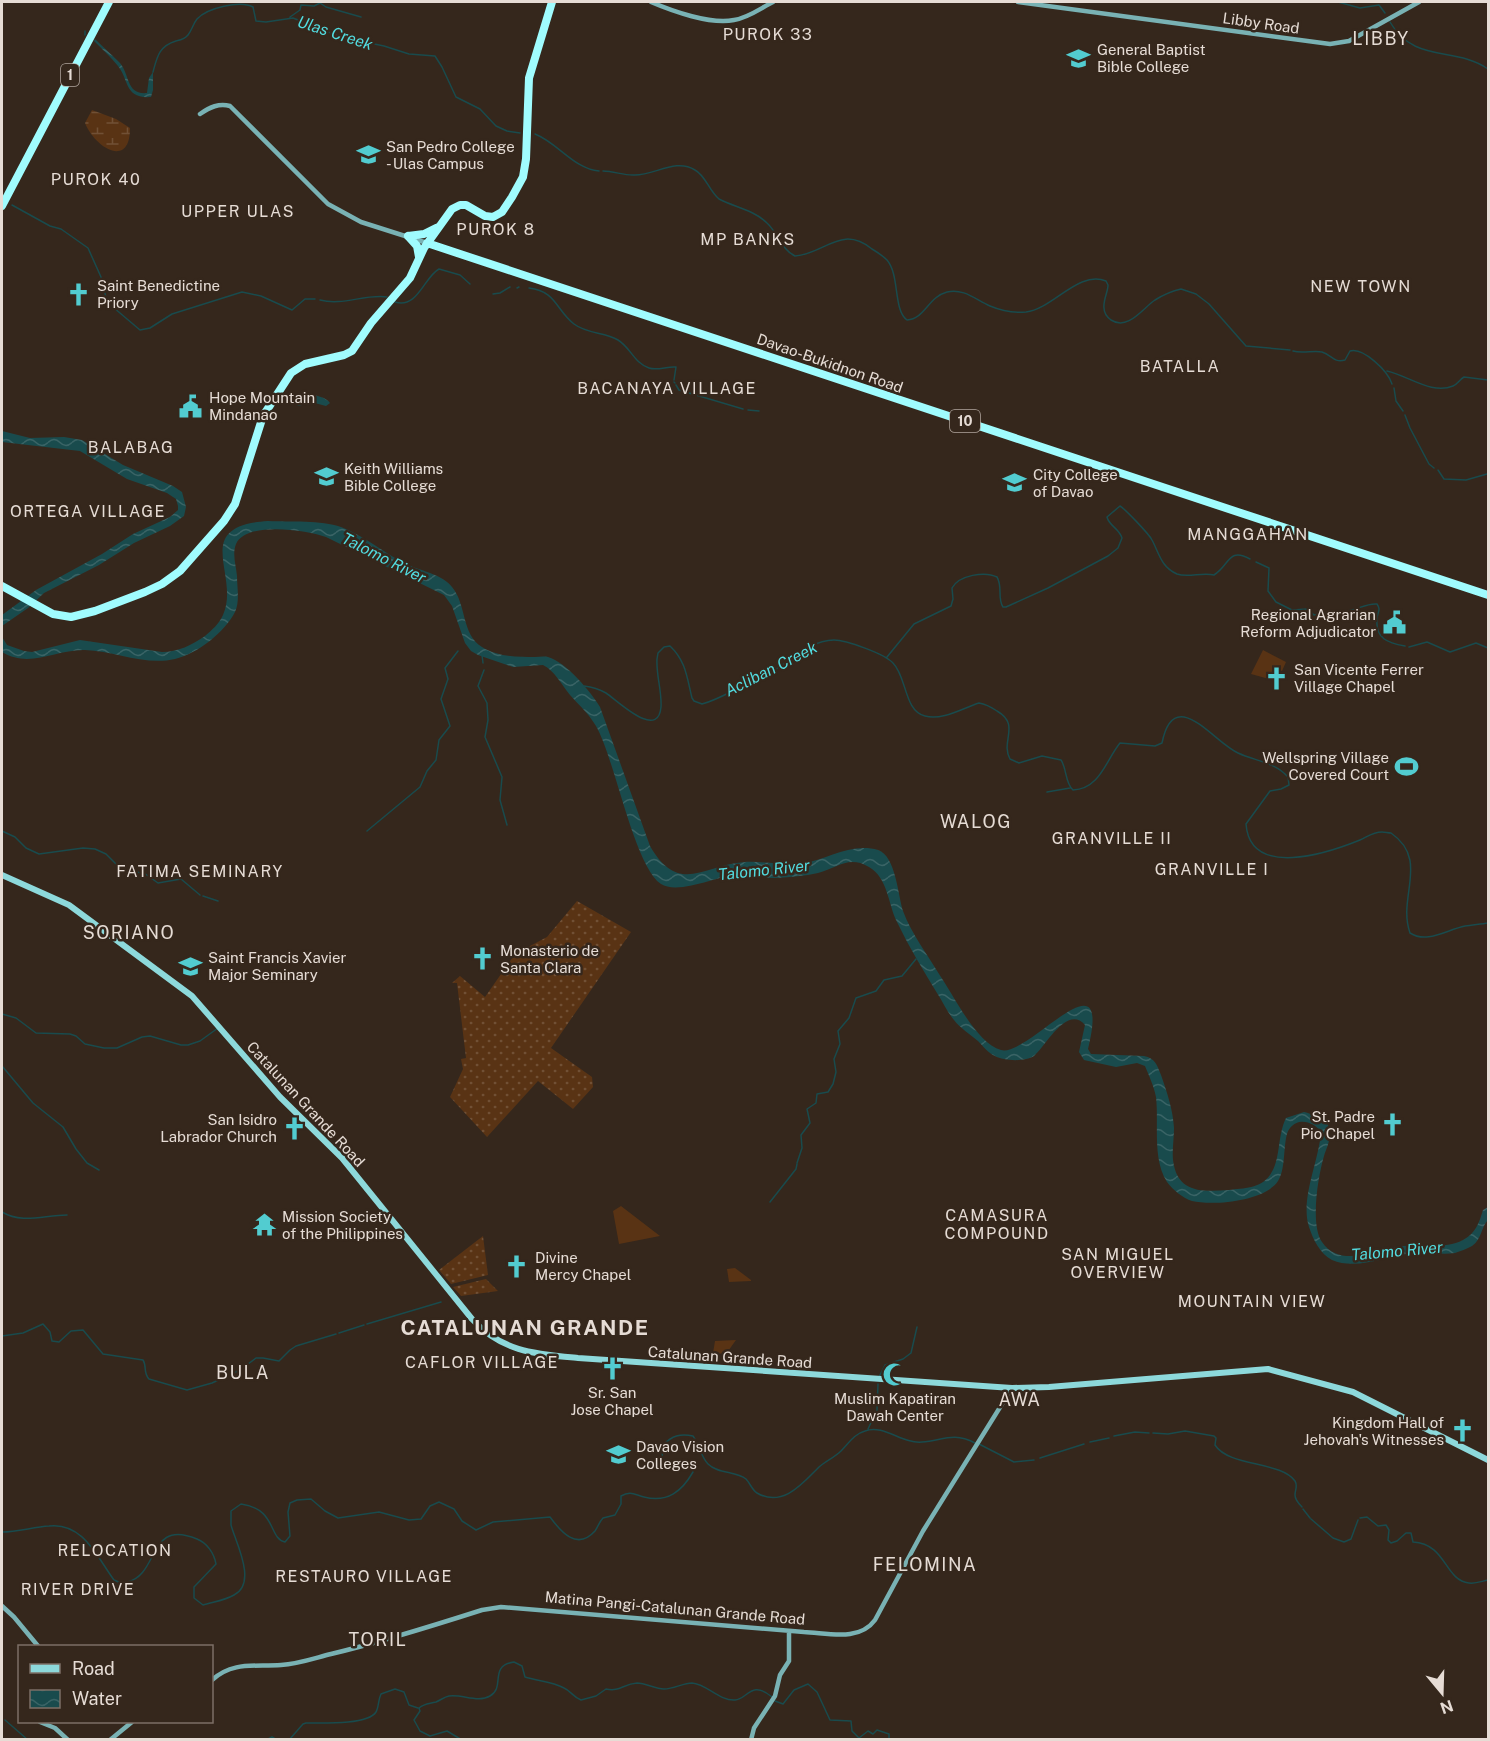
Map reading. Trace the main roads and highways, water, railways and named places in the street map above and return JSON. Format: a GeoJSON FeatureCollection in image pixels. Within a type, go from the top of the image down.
{"type":"FeatureCollection","features":[{"type":"Feature","properties":{"kind":"highway","name":"1"},"geometry":{"type":"LineString","coordinates":[[2,206],[109,2]]}},
{"type":"Feature","properties":{"kind":"highway"},"geometry":{"type":"LineString","coordinates":[[2,586],[57,615],[71,617],[84,615],[155,588],[180,571],[218,528],[234,504],[263,416],[286,379],[295,369],[305,364],[352,351],[379,313],[410,279],[419,257],[450,211],[460,205],[466,205],[488,217],[498,215],[519,184],[526,159],[529,78],[552,2]]}},
{"type":"Feature","properties":{"kind":"highway"},"geometry":{"type":"LineString","coordinates":[[419,257],[417,246],[408,236],[426,233],[439,225]]}},
{"type":"Feature","properties":{"kind":"highway"},"geometry":{"type":"LineString","coordinates":[[419,257],[442,247],[436,238],[439,225]]}},
{"type":"Feature","properties":{"kind":"highway","name":"Davao-Bukidnon Road"},"geometry":{"type":"LineString","coordinates":[[428,243],[1488,595]]}},
{"type":"Feature","properties":{"kind":"main road","name":"Catalunan Grande Road"},"geometry":{"type":"LineString","coordinates":[[2,875],[69,905],[192,996],[280,1097],[342,1158],[472,1319],[500,1343],[532,1353],[578,1358],[1012,1388],[1268,1369],[1353,1392],[1488,1460]]}},
{"type":"Feature","properties":{"kind":"water"},"geometry":{"type":"Polygon","coordinates":[[[95,39],[120,63],[135,91],[147,93],[149,78],[153,72],[151,97],[136,95],[128,87],[118,66],[94,41],[95,39]]]}},
{"type":"Feature","properties":{"kind":"water"},"geometry":{"type":"Polygon","coordinates":[[[306,395],[319,396],[330,403],[326,406],[311,402],[299,406],[295,404],[296,399],[306,395]]]}},
{"type":"Feature","properties":{"kind":"water"},"geometry":{"type":"Polygon","coordinates":[[[2,431],[30,438],[64,437],[82,440],[123,465],[182,492],[186,507],[184,516],[170,526],[134,543],[99,565],[44,593],[28,608],[2,626],[2,615],[36,590],[102,554],[133,534],[170,517],[178,510],[178,506],[176,499],[167,493],[127,479],[80,451],[2,442],[2,431]]]}},
{"type":"Feature","properties":{"kind":"water","name":"Talomo River"},"geometry":{"type":"Polygon","coordinates":[[[268,521],[324,523],[350,531],[400,561],[438,576],[448,583],[457,594],[471,635],[482,647],[508,656],[548,657],[570,671],[600,707],[650,846],[671,870],[682,874],[693,874],[745,862],[803,863],[858,848],[878,850],[884,854],[893,868],[903,911],[915,935],[966,1017],[992,1046],[1001,1050],[1014,1048],[1064,1014],[1079,1007],[1089,1007],[1093,1020],[1088,1049],[1091,1054],[1144,1056],[1153,1060],[1161,1075],[1172,1115],[1175,1171],[1185,1185],[1200,1190],[1219,1191],[1246,1188],[1266,1180],[1278,1155],[1281,1132],[1286,1118],[1304,1112],[1321,1118],[1328,1125],[1330,1133],[1319,1175],[1316,1224],[1322,1242],[1330,1250],[1339,1255],[1350,1256],[1404,1246],[1456,1243],[1474,1231],[1483,1210],[1488,1207],[1488,1220],[1478,1240],[1472,1246],[1455,1253],[1404,1254],[1352,1264],[1332,1260],[1321,1250],[1309,1227],[1308,1192],[1321,1132],[1306,1122],[1298,1123],[1290,1128],[1286,1138],[1281,1175],[1271,1188],[1251,1197],[1225,1202],[1201,1202],[1185,1198],[1169,1185],[1162,1173],[1158,1152],[1156,1097],[1145,1066],[1137,1063],[1116,1067],[1084,1060],[1079,1052],[1085,1025],[1078,1020],[1064,1023],[1030,1058],[1009,1060],[990,1053],[959,1026],[949,1014],[894,915],[884,884],[869,867],[849,862],[818,873],[798,876],[772,878],[742,874],[729,875],[688,886],[668,887],[661,884],[651,873],[642,856],[596,726],[558,678],[543,665],[513,667],[471,651],[465,643],[452,606],[444,595],[326,537],[278,529],[252,532],[242,537],[236,544],[234,552],[238,594],[235,612],[210,641],[175,659],[152,661],[96,651],[74,650],[23,659],[2,652],[2,637],[7,645],[32,652],[80,640],[162,652],[174,651],[190,645],[205,636],[223,615],[227,600],[224,542],[230,532],[244,525],[268,521]]]}},
{"type":"Feature","properties":{"kind":"waterway"},"geometry":{"type":"LineString","coordinates":[[1338,2],[1360,8],[1379,5],[1385,13]]}},
{"type":"Feature","properties":{"kind":"waterway"},"geometry":{"type":"LineString","coordinates":[[290,17],[300,10],[301,5],[314,6],[320,3],[326,7],[361,17]]}},
{"type":"Feature","properties":{"kind":"waterway","name":"Ulas Creek"},"geometry":{"type":"LineString","coordinates":[[153,72],[162,49],[187,36],[202,15],[224,6],[247,5],[253,7],[256,21],[266,22],[293,18],[341,37],[409,54],[435,56],[456,97],[480,109],[496,126],[520,133]]}},
{"type":"Feature","properties":{"kind":"waterway"},"geometry":{"type":"LineString","coordinates":[[1390,22],[1411,44],[1436,53],[1475,62],[1488,69]]}},
{"type":"Feature","properties":{"kind":"waterway","name":"Ulas Creek"},"geometry":{"type":"LineString","coordinates":[[535,134],[582,166],[599,171]]}},
{"type":"Feature","properties":{"kind":"waterway","name":"Ulas Creek"},"geometry":{"type":"LineString","coordinates":[[603,171],[635,175],[673,166],[695,170],[719,199],[762,219],[771,227],[786,249],[795,256],[842,240],[851,239],[861,242],[884,257],[891,266],[900,309],[907,320],[918,316],[935,298],[947,292],[964,293],[1004,310],[1026,312],[1046,304],[1076,285],[1096,279],[1106,281],[1108,285],[1104,310],[1110,319],[1117,323],[1129,321],[1155,300],[1181,289],[1196,294],[1209,304],[1246,346],[1290,350]]}},
{"type":"Feature","properties":{"kind":"waterway"},"geometry":{"type":"LineString","coordinates":[[12,205],[50,226],[61,229],[88,248],[101,277],[107,302],[140,330],[150,328],[172,314],[242,292],[261,296],[292,310],[305,299],[315,299]]}},
{"type":"Feature","properties":{"kind":"waterway"},"geometry":{"type":"LineString","coordinates":[[395,302],[403,303],[415,297],[439,269],[460,275],[470,284]]}},
{"type":"Feature","properties":{"kind":"waterway"},"geometry":{"type":"LineString","coordinates":[[493,294],[510,287]]}},
{"type":"Feature","properties":{"kind":"waterway"},"geometry":{"type":"LineString","coordinates":[[529,288],[545,293],[568,319],[579,327],[618,340],[644,366],[656,369],[676,367],[674,380]]}},
{"type":"Feature","properties":{"kind":"waterway"},"geometry":{"type":"LineString","coordinates":[[320,300],[337,302],[387,297]]}},
{"type":"Feature","properties":{"kind":"waterway","name":"Ulas Creek"},"geometry":{"type":"LineString","coordinates":[[1293,351],[1322,352],[1341,361],[1345,360],[1350,351],[1355,351],[1368,356],[1380,367],[1392,384]]}},
{"type":"Feature","properties":{"kind":"waterway"},"geometry":{"type":"LineString","coordinates":[[1387,371],[1437,388],[1453,386],[1464,377],[1488,380]]}},
{"type":"Feature","properties":{"kind":"waterway"},"geometry":{"type":"LineString","coordinates":[[676,385],[679,390],[743,409]]}},
{"type":"Feature","properties":{"kind":"waterway"},"geometry":{"type":"LineString","coordinates":[[1394,388],[1396,401],[1403,411]]}},
{"type":"Feature","properties":{"kind":"waterway"},"geometry":{"type":"LineString","coordinates":[[748,410],[759,411]]}},
{"type":"Feature","properties":{"kind":"waterway"},"geometry":{"type":"LineString","coordinates":[[1405,415],[1429,464],[1434,468]]}},
{"type":"Feature","properties":{"kind":"waterway"},"geometry":{"type":"LineString","coordinates":[[1438,470],[1444,479],[1466,480],[1487,474]]}},
{"type":"Feature","properties":{"kind":"waterway"},"geometry":{"type":"LineString","coordinates":[[887,657],[914,624],[951,606],[952,588],[966,577],[986,574],[997,577],[1001,604],[1006,607],[1108,556],[1118,548],[1122,538],[1107,517],[1120,506],[1150,537],[1167,568],[1177,574],[1214,575],[1233,556],[1250,559]]}},
{"type":"Feature","properties":{"kind":"waterway"},"geometry":{"type":"LineString","coordinates":[[1256,562],[1269,568],[1268,591],[1276,602],[1292,610],[1308,609],[1314,615],[1348,611],[1377,604],[1379,609],[1377,625],[1380,635],[1388,641],[1405,646]]}},
{"type":"Feature","properties":{"kind":"waterway","name":"Acliban Creek"},"geometry":{"type":"LineString","coordinates":[[584,686],[595,688],[636,715],[653,720],[658,716],[661,707],[657,659],[658,653],[664,647],[670,646],[675,652],[685,670],[692,698],[702,704],[770,673],[817,643],[840,641],[889,659],[898,669],[909,701],[918,713],[938,717],[979,703],[995,710],[1008,722],[1007,746],[1010,759],[1019,763],[1042,756],[1061,760],[1073,790],[1090,785],[1120,743],[1155,746],[1162,743],[1168,726],[1176,718],[1185,717],[1238,753],[1271,765],[1288,777],[1289,785],[1270,791],[1246,824],[1251,841],[1261,852],[1275,857],[1292,858],[1329,851],[1376,833],[1391,833],[1409,855],[1411,867],[1407,919],[1410,933],[1430,937],[1465,926],[1488,923]]}},
{"type":"Feature","properties":{"kind":"waterway"},"geometry":{"type":"LineString","coordinates":[[1409,647],[1427,642],[1450,652],[1476,643],[1488,648]]}},
{"type":"Feature","properties":{"kind":"waterway"},"geometry":{"type":"LineString","coordinates":[[367,831],[420,787],[427,771],[436,760],[439,740],[450,726],[441,699],[448,679],[445,668],[458,651]]}},
{"type":"Feature","properties":{"kind":"waterway"},"geometry":{"type":"LineString","coordinates":[[482,655],[483,663]]}},
{"type":"Feature","properties":{"kind":"waterway"},"geometry":{"type":"LineString","coordinates":[[484,670],[478,686],[487,703],[488,720],[485,737],[502,777],[500,800],[507,825]]}},
{"type":"Feature","properties":{"kind":"waterway"},"geometry":{"type":"LineString","coordinates":[[1047,792],[1070,788]]}},
{"type":"Feature","properties":{"kind":"waterway"},"geometry":{"type":"LineString","coordinates":[[2,831],[39,854],[83,848],[95,849],[106,854],[123,871],[144,873],[158,883],[181,879],[200,895]]}},
{"type":"Feature","properties":{"kind":"waterway"},"geometry":{"type":"LineString","coordinates":[[203,896],[218,901]]}},
{"type":"Feature","properties":{"kind":"waterway"},"geometry":{"type":"LineString","coordinates":[[797,1163],[802,1148],[801,1135],[810,1123],[807,1109],[816,1103],[817,1094],[828,1092],[833,1084],[836,1072],[834,1059],[840,1044],[838,1031],[849,1018],[856,998],[876,991],[884,980],[902,976],[916,959]]}},
{"type":"Feature","properties":{"kind":"waterway"},"geometry":{"type":"LineString","coordinates":[[2,1014],[16,1018],[36,1033],[70,1034],[85,1044],[104,1048],[117,1048],[150,1036],[188,1045],[200,1041],[218,1028]]}},
{"type":"Feature","properties":{"kind":"waterway"},"geometry":{"type":"LineString","coordinates":[[2,1066],[33,1103],[63,1127],[87,1163],[99,1170]]}},
{"type":"Feature","properties":{"kind":"waterway"},"geometry":{"type":"LineString","coordinates":[[770,1202],[796,1169],[797,1164]]}},
{"type":"Feature","properties":{"kind":"waterway"},"geometry":{"type":"LineString","coordinates":[[2,1212],[17,1218],[67,1215]]}},
{"type":"Feature","properties":{"kind":"waterway"},"geometry":{"type":"LineString","coordinates":[[367,1324],[441,1302]]}},
{"type":"Feature","properties":{"kind":"waterway"},"geometry":{"type":"LineString","coordinates":[[2,1336],[23,1333],[43,1324],[50,1332],[52,1341],[59,1342],[71,1331],[83,1330],[103,1354],[143,1360],[149,1379],[187,1390],[212,1383],[240,1370],[256,1358],[279,1361],[296,1346],[336,1334]]}},
{"type":"Feature","properties":{"kind":"waterway"},"geometry":{"type":"LineString","coordinates":[[339,1333],[364,1325]]}},
{"type":"Feature","properties":{"kind":"waterway"},"geometry":{"type":"LineString","coordinates":[[879,1377],[885,1365],[903,1359],[911,1353],[917,1327]]}},
{"type":"Feature","properties":{"kind":"waterway"},"geometry":{"type":"LineString","coordinates":[[868,1429],[877,1410],[878,1384]]}},
{"type":"Feature","properties":{"kind":"waterway"},"geometry":{"type":"LineString","coordinates":[[2,1532],[49,1526],[61,1526],[71,1530],[88,1543],[114,1580],[122,1583],[137,1577],[145,1569],[162,1542],[170,1536],[181,1535],[197,1539],[210,1549],[216,1564],[194,1587],[194,1598],[203,1605],[223,1600],[241,1589],[245,1572],[231,1525],[231,1511],[241,1504],[261,1511],[276,1535],[285,1542],[290,1536],[288,1512],[290,1503],[311,1499],[338,1518],[379,1512],[409,1520],[421,1519],[430,1506],[439,1502],[454,1509],[462,1521],[476,1530],[493,1522],[550,1517],[564,1533],[570,1537],[582,1539],[595,1531],[603,1518],[615,1515],[621,1504],[621,1496],[624,1494],[630,1493],[653,1498],[667,1497],[684,1485],[693,1472],[692,1465],[662,1460],[663,1445],[676,1436],[693,1436],[708,1464],[722,1471],[742,1476],[757,1493],[775,1498],[792,1492],[861,1432],[879,1430],[915,1442],[954,1437],[975,1443]]}},
{"type":"Feature","properties":{"kind":"waterway"},"geometry":{"type":"LineString","coordinates":[[1153,1433],[1168,1434],[1185,1431],[1214,1436],[1215,1445],[1231,1457],[1279,1470],[1288,1475],[1296,1483],[1295,1497],[1302,1507]]}},
{"type":"Feature","properties":{"kind":"waterway"},"geometry":{"type":"LineString","coordinates":[[1114,1436],[1135,1432],[1149,1433]]}},
{"type":"Feature","properties":{"kind":"waterway"},"geometry":{"type":"LineString","coordinates":[[1090,1442],[1109,1438]]}},
{"type":"Feature","properties":{"kind":"waterway"},"geometry":{"type":"LineString","coordinates":[[979,1444],[1014,1462],[1034,1460]]}},
{"type":"Feature","properties":{"kind":"waterway"},"geometry":{"type":"LineString","coordinates":[[1040,1458],[1084,1444]]}},
{"type":"Feature","properties":{"kind":"waterway"},"geometry":{"type":"LineString","coordinates":[[1303,1509],[1310,1518]]}},
{"type":"Feature","properties":{"kind":"waterway"},"geometry":{"type":"LineString","coordinates":[[1360,1518],[1367,1517],[1378,1526],[1386,1525],[1389,1530],[1388,1540],[1391,1543],[1406,1533],[1411,1533],[1413,1542],[1433,1549],[1454,1576],[1461,1580],[1472,1583],[1488,1580]]}},
{"type":"Feature","properties":{"kind":"waterway"},"geometry":{"type":"LineString","coordinates":[[1311,1519],[1333,1538],[1344,1542],[1351,1539],[1358,1520]]}},
{"type":"Feature","properties":{"kind":"waterway"},"geometry":{"type":"LineString","coordinates":[[462,1740],[447,1731],[430,1736],[420,1731],[414,1720],[420,1711],[419,1708],[449,1696],[475,1699],[490,1696],[497,1687],[499,1672],[506,1664],[514,1662],[522,1666],[525,1677],[550,1682],[566,1689],[581,1700],[596,1696],[606,1689],[637,1683],[664,1689],[692,1683],[703,1686],[729,1700],[739,1699],[754,1690],[765,1692],[772,1697]]}},
{"type":"Feature","properties":{"kind":"waterway"},"geometry":{"type":"LineString","coordinates":[[775,1701],[783,1704],[794,1690],[808,1684],[817,1692],[830,1720],[851,1721],[852,1731],[859,1738],[868,1731],[873,1734],[877,1730],[889,1734],[889,1740]]}},
{"type":"Feature","properties":{"kind":"waterway"},"geometry":{"type":"LineString","coordinates":[[289,1740],[306,1723],[354,1721],[371,1716],[377,1710],[381,1694],[395,1689],[404,1692],[409,1705],[418,1708]]}},
{"type":"Feature","properties":{"kind":"waterway"},"geometry":{"type":"LineString","coordinates":[[5,1720],[28,1740]]}},
{"type":"Feature","properties":{"kind":"waterway"},"geometry":{"type":"LineString","coordinates":[[266,1740],[272,1737],[277,1740]]}},
{"type":"Feature","properties":{"kind":"place","name":"General Baptist Bible College"},"geometry":{"type":"Point","coordinates":[1079,58]}},
{"type":"Feature","properties":{"kind":"place","name":"San Pedro College - Ulas Campus"},"geometry":{"type":"Point","coordinates":[368,155]}},
{"type":"Feature","properties":{"kind":"place","name":"Saint Benedictine Priory"},"geometry":{"type":"Point","coordinates":[79,294]}},
{"type":"Feature","properties":{"kind":"place","name":"Hope Mountain Mindanao"},"geometry":{"type":"Point","coordinates":[191,406]}},
{"type":"Feature","properties":{"kind":"place","name":"Keith Williams Bible College"},"geometry":{"type":"Point","coordinates":[326,477]}},
{"type":"Feature","properties":{"kind":"place","name":"City College of Davao"},"geometry":{"type":"Point","coordinates":[1015,483]}},
{"type":"Feature","properties":{"kind":"place","name":"Regional Agrarian Reform Adjudicator"},"geometry":{"type":"Point","coordinates":[1394,623]}},
{"type":"Feature","properties":{"kind":"place","name":"San Vicente Ferrer Village Chapel"},"geometry":{"type":"Point","coordinates":[1276,678]}},
{"type":"Feature","properties":{"kind":"place","name":"Wellspring Village Covered Court"},"geometry":{"type":"Point","coordinates":[1407,766]}},
{"type":"Feature","properties":{"kind":"place","name":"Monasterio de Santa Clara"},"geometry":{"type":"Point","coordinates":[482,959]}},
{"type":"Feature","properties":{"kind":"place","name":"Saint Francis Xavier Major Seminary"},"geometry":{"type":"Point","coordinates":[190,966]}},
{"type":"Feature","properties":{"kind":"place","name":"St. Padre Pio Chapel"},"geometry":{"type":"Point","coordinates":[1393,1125]}},
{"type":"Feature","properties":{"kind":"place","name":"San Isidro Labrador Church"},"geometry":{"type":"Point","coordinates":[295,1128]}},
{"type":"Feature","properties":{"kind":"place","name":"Mission Society of the Philippines"},"geometry":{"type":"Point","coordinates":[264,1225]}},
{"type":"Feature","properties":{"kind":"place","name":"Divine Mercy Chapel"},"geometry":{"type":"Point","coordinates":[517,1266]}},
{"type":"Feature","properties":{"kind":"place","name":"Sr. San Jose Chapel"},"geometry":{"type":"Point","coordinates":[612,1368]}},
{"type":"Feature","properties":{"kind":"place","name":"Muslim Kapatiran Dawah Center"},"geometry":{"type":"Point","coordinates":[895,1374]}},
{"type":"Feature","properties":{"kind":"place","name":"Kingdom Hall of Jehovah's Witnesses"},"geometry":{"type":"Point","coordinates":[1462,1431]}},
{"type":"Feature","properties":{"kind":"place","name":"Davao Vision Colleges"},"geometry":{"type":"Point","coordinates":[618,1455]}},
{"type":"Feature","properties":{"kind":"district","name":"PUROK 33"},"geometry":{"type":"Point","coordinates":[768,34]}},
{"type":"Feature","properties":{"kind":"district","name":"LIBBY"},"geometry":{"type":"Point","coordinates":[1381,38]}},
{"type":"Feature","properties":{"kind":"district","name":"PUROK 40"},"geometry":{"type":"Point","coordinates":[96,179]}},
{"type":"Feature","properties":{"kind":"district","name":"UPPER ULAS"},"geometry":{"type":"Point","coordinates":[238,211]}},
{"type":"Feature","properties":{"kind":"district","name":"PUROK 8"},"geometry":{"type":"Point","coordinates":[496,229]}},
{"type":"Feature","properties":{"kind":"district","name":"MP BANKS"},"geometry":{"type":"Point","coordinates":[748,239]}},
{"type":"Feature","properties":{"kind":"district","name":"NEW TOWN"},"geometry":{"type":"Point","coordinates":[1361,286]}},
{"type":"Feature","properties":{"kind":"district","name":"BATALLA"},"geometry":{"type":"Point","coordinates":[1180,366]}},
{"type":"Feature","properties":{"kind":"district","name":"BACANAYA VILLAGE"},"geometry":{"type":"Point","coordinates":[667,388]}},
{"type":"Feature","properties":{"kind":"district","name":"BALABAG"},"geometry":{"type":"Point","coordinates":[131,447]}},
{"type":"Feature","properties":{"kind":"district","name":"ORTEGA VILLAGE"},"geometry":{"type":"Point","coordinates":[88,511]}},
{"type":"Feature","properties":{"kind":"district","name":"MANGGAHAN"},"geometry":{"type":"Point","coordinates":[1248,534]}},
{"type":"Feature","properties":{"kind":"district","name":"WALOG"},"geometry":{"type":"Point","coordinates":[976,821]}},
{"type":"Feature","properties":{"kind":"district","name":"GRANVILLE II"},"geometry":{"type":"Point","coordinates":[1112,838]}},
{"type":"Feature","properties":{"kind":"district","name":"GRANVILLE I"},"geometry":{"type":"Point","coordinates":[1212,869]}},
{"type":"Feature","properties":{"kind":"district","name":"FATIMA SEMINARY"},"geometry":{"type":"Point","coordinates":[200,871]}},
{"type":"Feature","properties":{"kind":"district","name":"SORIANO"},"geometry":{"type":"Point","coordinates":[129,932]}},
{"type":"Feature","properties":{"kind":"district","name":"CAMASURA COMPOUND"},"geometry":{"type":"Point","coordinates":[997,1224]}},
{"type":"Feature","properties":{"kind":"district","name":"SAN MIGUEL OVERVIEW"},"geometry":{"type":"Point","coordinates":[1118,1263]}},
{"type":"Feature","properties":{"kind":"district","name":"MOUNTAIN VIEW"},"geometry":{"type":"Point","coordinates":[1252,1301]}},
{"type":"Feature","properties":{"kind":"district","name":"CATALUNAN GRANDE"},"geometry":{"type":"Point","coordinates":[525,1327]}},
{"type":"Feature","properties":{"kind":"district","name":"CAFLOR VILLAGE"},"geometry":{"type":"Point","coordinates":[482,1362]}},
{"type":"Feature","properties":{"kind":"district","name":"BULA"},"geometry":{"type":"Point","coordinates":[243,1372]}},
{"type":"Feature","properties":{"kind":"district","name":"AWA"},"geometry":{"type":"Point","coordinates":[1020,1399]}},
{"type":"Feature","properties":{"kind":"district","name":"RELOCATION"},"geometry":{"type":"Point","coordinates":[115,1550]}},
{"type":"Feature","properties":{"kind":"district","name":"FELOMINA"},"geometry":{"type":"Point","coordinates":[925,1564]}},
{"type":"Feature","properties":{"kind":"district","name":"RESTAURO VILLAGE"},"geometry":{"type":"Point","coordinates":[364,1576]}},
{"type":"Feature","properties":{"kind":"district","name":"RIVER DRIVE"},"geometry":{"type":"Point","coordinates":[78,1589]}},
{"type":"Feature","properties":{"kind":"district","name":"TORIL"},"geometry":{"type":"Point","coordinates":[378,1639]}}]}
